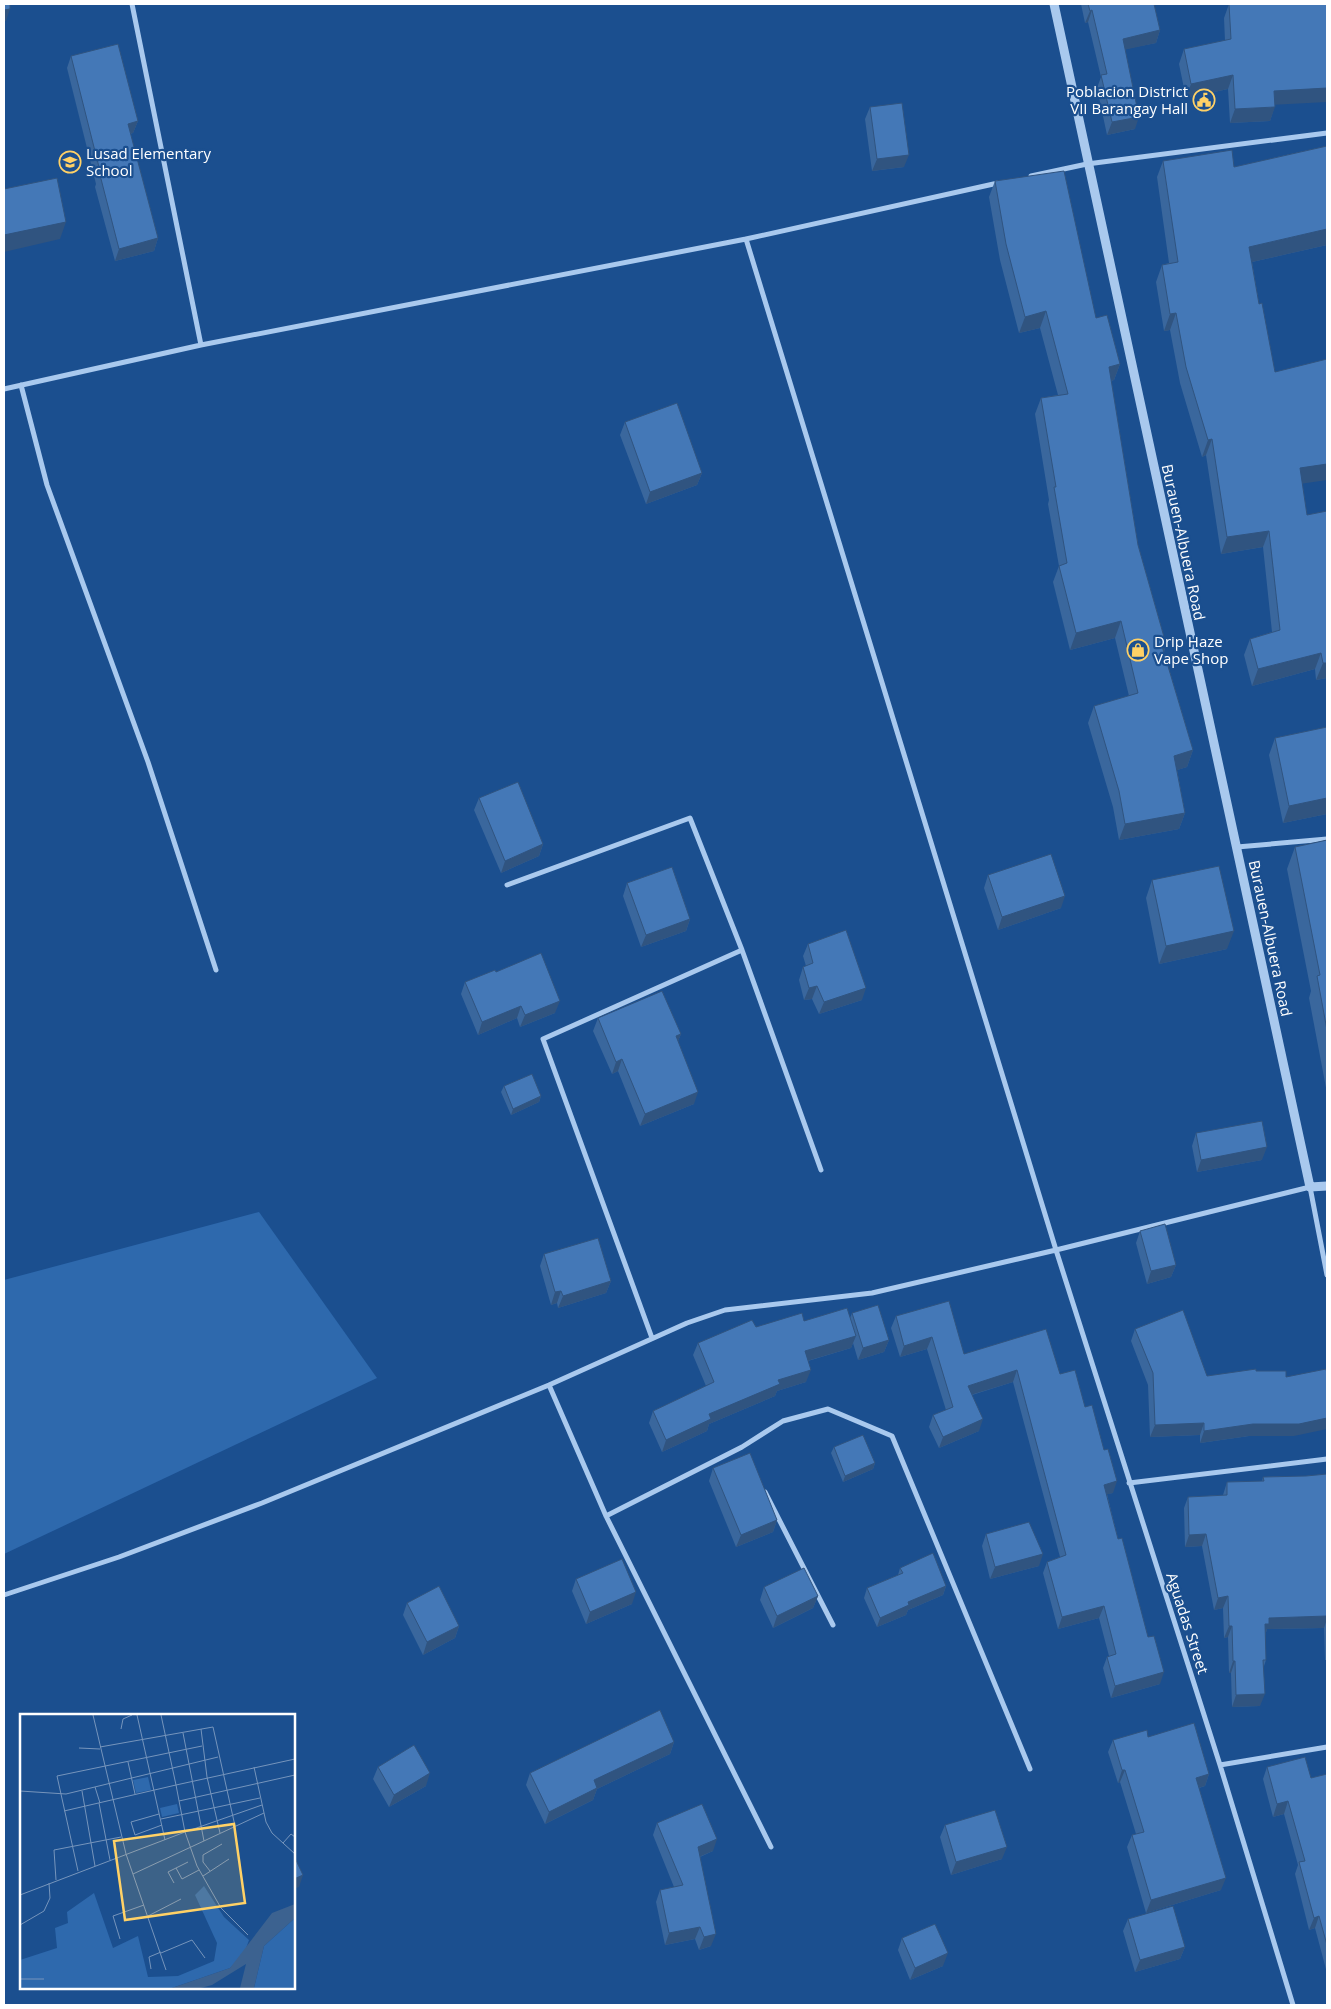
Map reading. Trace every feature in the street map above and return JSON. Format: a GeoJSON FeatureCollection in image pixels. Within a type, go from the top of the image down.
{"type":"FeatureCollection","features":[{"type":"Feature","properties":{"kind":"street"},"geometry":{"type":"LineString","coordinates":[[132,4],[201,345]]}},
{"type":"Feature","properties":{"kind":"street","name":"Burauen-Albuera Road"},"geometry":{"type":"LineString","coordinates":[[1054,4],[1087,164],[1310,1187]]}},
{"type":"Feature","properties":{"kind":"street"},"geometry":{"type":"LineString","coordinates":[[1029,176],[1087,164],[1327,133]]}},
{"type":"Feature","properties":{"kind":"street"},"geometry":{"type":"LineString","coordinates":[[4,389],[201,345],[746,239],[1009,181]]}},
{"type":"Feature","properties":{"kind":"street","name":"Aguadas Street"},"geometry":{"type":"LineString","coordinates":[[746,239],[1056,1250],[1220,1764],[1293,2005]]}},
{"type":"Feature","properties":{"kind":"street"},"geometry":{"type":"LineString","coordinates":[[21,385],[47,485],[148,762],[216,970]]}},
{"type":"Feature","properties":{"kind":"street"},"geometry":{"type":"LineString","coordinates":[[507,885],[690,818],[742,950],[821,1170]]}},
{"type":"Feature","properties":{"kind":"street"},"geometry":{"type":"LineString","coordinates":[[1237,847],[1327,839]]}},
{"type":"Feature","properties":{"kind":"street"},"geometry":{"type":"LineString","coordinates":[[652,1338],[543,1039],[742,950]]}},
{"type":"Feature","properties":{"kind":"street"},"geometry":{"type":"LineString","coordinates":[[4,1595],[119,1557],[262,1503],[549,1385],[687,1323],[725,1310],[872,1292],[1056,1250],[1310,1187],[1327,1186]]}},
{"type":"Feature","properties":{"kind":"street"},"geometry":{"type":"LineString","coordinates":[[1310,1187],[1327,1275]]}},
{"type":"Feature","properties":{"kind":"street"},"geometry":{"type":"LineString","coordinates":[[549,1385],[606,1516],[771,1847]]}},
{"type":"Feature","properties":{"kind":"street"},"geometry":{"type":"LineString","coordinates":[[606,1516],[742,1447],[783,1421],[828,1409],[892,1436],[1030,1769]]}},
{"type":"Feature","properties":{"kind":"street"},"geometry":{"type":"LineString","coordinates":[[742,1447],[747,1456]]}},
{"type":"Feature","properties":{"kind":"street"},"geometry":{"type":"LineString","coordinates":[[1129,1482],[1327,1459]]}},
{"type":"Feature","properties":{"kind":"street"},"geometry":{"type":"LineString","coordinates":[[760,1482],[833,1625]]}},
{"type":"Feature","properties":{"kind":"street"},"geometry":{"type":"LineString","coordinates":[[1220,1764],[1327,1747]]}},
{"type":"Feature","properties":{"kind":"shaded area"},"geometry":{"type":"Polygon","coordinates":[[[259,1212],[377,1378],[4,1554],[4,1280],[259,1212]]]}},
{"type":"Feature","properties":{"kind":"building"},"geometry":{"type":"Polygon","coordinates":[[[4,4],[10,4],[10,9],[4,10],[4,4]]]}},
{"type":"Feature","properties":{"kind":"building"},"geometry":{"type":"Polygon","coordinates":[[[1088,4],[1154,4],[1160,30],[1123,39],[1139,117],[1112,122],[1101,75],[1107,74],[1092,10],[1090,11],[1088,4]]]}},
{"type":"Feature","properties":{"kind":"building"},"geometry":{"type":"Polygon","coordinates":[[[1229,4],[1327,4],[1327,88],[1274,91],[1275,107],[1235,109],[1233,75],[1191,84],[1184,49],[1231,39],[1229,4]]]}},
{"type":"Feature","properties":{"kind":"building"},"geometry":{"type":"Polygon","coordinates":[[[118,44],[138,121],[128,124],[158,238],[119,249],[71,56],[118,44]]]}},
{"type":"Feature","properties":{"kind":"building"},"geometry":{"type":"Polygon","coordinates":[[[902,103],[909,155],[877,159],[870,107],[902,103]]]}},
{"type":"Feature","properties":{"kind":"building"},"geometry":{"type":"Polygon","coordinates":[[[1327,146],[1327,229],[1249,247],[1259,304],[1262,303],[1275,372],[1327,359],[1327,464],[1300,468],[1307,515],[1327,511],[1327,663],[1323,663],[1321,653],[1258,669],[1250,639],[1280,630],[1269,531],[1227,537],[1212,439],[1208,440],[1186,367],[1176,313],[1170,314],[1162,265],[1178,262],[1163,161],[1232,150],[1234,167],[1327,146]]]}},
{"type":"Feature","properties":{"kind":"building"},"geometry":{"type":"Polygon","coordinates":[[[1064,171],[1096,318],[1107,315],[1120,364],[1109,367],[1138,545],[1166,644],[1162,646],[1193,750],[1174,756],[1185,813],[1125,824],[1119,791],[1094,706],[1138,693],[1121,621],[1076,633],[1059,566],[1067,563],[1041,398],[1068,394],[1046,311],[1025,317],[1006,244],[995,181],[1064,171]]]}},
{"type":"Feature","properties":{"kind":"building"},"geometry":{"type":"Polygon","coordinates":[[[57,178],[66,222],[4,235],[4,189],[57,178]]]}},
{"type":"Feature","properties":{"kind":"building"},"geometry":{"type":"Polygon","coordinates":[[[677,403],[702,473],[650,492],[625,422],[677,403]]]}},
{"type":"Feature","properties":{"kind":"building"},"geometry":{"type":"Polygon","coordinates":[[[1327,727],[1327,798],[1289,806],[1275,738],[1327,727]]]}},
{"type":"Feature","properties":{"kind":"building"},"geometry":{"type":"Polygon","coordinates":[[[518,782],[543,844],[505,861],[479,798],[518,782]]]}},
{"type":"Feature","properties":{"kind":"building"},"geometry":{"type":"Polygon","coordinates":[[[1327,840],[1327,1030],[1317,976],[1320,975],[1295,847],[1327,840]]]}},
{"type":"Feature","properties":{"kind":"building"},"geometry":{"type":"Polygon","coordinates":[[[1051,854],[1065,896],[1002,917],[988,875],[1051,854]]]}},
{"type":"Feature","properties":{"kind":"building"},"geometry":{"type":"Polygon","coordinates":[[[1219,866],[1234,931],[1166,946],[1152,880],[1219,866]]]}},
{"type":"Feature","properties":{"kind":"building"},"geometry":{"type":"Polygon","coordinates":[[[672,867],[690,919],[646,935],[627,883],[672,867]]]}},
{"type":"Feature","properties":{"kind":"building"},"geometry":{"type":"Polygon","coordinates":[[[846,930],[866,988],[824,1002],[817,986],[809,988],[803,967],[813,963],[808,944],[846,930]]]}},
{"type":"Feature","properties":{"kind":"building"},"geometry":{"type":"Polygon","coordinates":[[[541,953],[560,1001],[525,1015],[521,1006],[482,1022],[465,982],[495,970],[496,972],[541,953]]]}},
{"type":"Feature","properties":{"kind":"building"},"geometry":{"type":"Polygon","coordinates":[[[662,991],[681,1034],[676,1036],[698,1092],[645,1114],[622,1059],[616,1062],[598,1018],[662,991]]]}},
{"type":"Feature","properties":{"kind":"building"},"geometry":{"type":"Polygon","coordinates":[[[532,1074],[541,1096],[513,1109],[504,1086],[532,1074]]]}},
{"type":"Feature","properties":{"kind":"building"},"geometry":{"type":"Polygon","coordinates":[[[1262,1121],[1267,1147],[1201,1160],[1196,1133],[1262,1121]]]}},
{"type":"Feature","properties":{"kind":"building"},"geometry":{"type":"Polygon","coordinates":[[[1165,1224],[1176,1265],[1151,1271],[1140,1231],[1165,1224]]]}},
{"type":"Feature","properties":{"kind":"building"},"geometry":{"type":"Polygon","coordinates":[[[598,1238],[611,1281],[563,1296],[561,1291],[555,1292],[544,1254],[598,1238]]]}},
{"type":"Feature","properties":{"kind":"building"},"geometry":{"type":"Polygon","coordinates":[[[949,1301],[964,1354],[1046,1329],[1060,1374],[1075,1370],[1085,1407],[1092,1405],[1104,1450],[1108,1449],[1117,1481],[1104,1485],[1118,1539],[1122,1538],[1148,1637],[1154,1636],[1164,1672],[1115,1686],[1107,1657],[1116,1654],[1104,1606],[1062,1617],[1047,1562],[1066,1555],[1017,1370],[968,1386],[983,1419],[943,1437],[933,1415],[953,1407],[932,1337],[904,1346],[896,1316],[949,1301]]]}},
{"type":"Feature","properties":{"kind":"building"},"geometry":{"type":"Polygon","coordinates":[[[878,1305],[889,1340],[863,1348],[852,1313],[878,1305]]]}},
{"type":"Feature","properties":{"kind":"building"},"geometry":{"type":"Polygon","coordinates":[[[847,1308],[856,1336],[805,1351],[811,1370],[778,1380],[780,1384],[709,1414],[711,1419],[666,1440],[653,1411],[714,1382],[698,1343],[752,1320],[756,1327],[802,1313],[804,1321],[847,1308]]]}},
{"type":"Feature","properties":{"kind":"building"},"geometry":{"type":"Polygon","coordinates":[[[1183,1310],[1207,1376],[1256,1369],[1256,1371],[1286,1371],[1286,1377],[1326,1369],[1327,1418],[1299,1424],[1253,1424],[1204,1431],[1204,1423],[1155,1425],[1153,1373],[1135,1329],[1183,1310]]]}},
{"type":"Feature","properties":{"kind":"building"},"geometry":{"type":"Polygon","coordinates":[[[863,1435],[875,1463],[845,1476],[834,1447],[863,1435]]]}},
{"type":"Feature","properties":{"kind":"building"},"geometry":{"type":"Polygon","coordinates":[[[750,1453],[777,1520],[741,1535],[713,1468],[750,1453]]]}},
{"type":"Feature","properties":{"kind":"building"},"geometry":{"type":"Polygon","coordinates":[[[1327,1474],[1327,1616],[1269,1618],[1269,1624],[1265,1624],[1266,1660],[1263,1660],[1265,1694],[1236,1695],[1235,1661],[1233,1661],[1232,1626],[1229,1626],[1228,1596],[1218,1598],[1206,1534],[1189,1535],[1188,1497],[1227,1495],[1227,1482],[1264,1481],[1263,1477],[1327,1474]]]}},
{"type":"Feature","properties":{"kind":"building"},"geometry":{"type":"Polygon","coordinates":[[[1029,1522],[1043,1554],[995,1567],[986,1534],[1029,1522]]]}},
{"type":"Feature","properties":{"kind":"building"},"geometry":{"type":"Polygon","coordinates":[[[933,1553],[946,1586],[908,1602],[909,1605],[880,1618],[867,1588],[903,1573],[900,1568],[933,1553]]]}},
{"type":"Feature","properties":{"kind":"building"},"geometry":{"type":"Polygon","coordinates":[[[622,1559],[636,1592],[590,1612],[576,1579],[622,1559]]]}},
{"type":"Feature","properties":{"kind":"building"},"geometry":{"type":"Polygon","coordinates":[[[804,1568],[818,1596],[777,1616],[764,1587],[804,1568]]]}},
{"type":"Feature","properties":{"kind":"building"},"geometry":{"type":"Polygon","coordinates":[[[439,1586],[459,1626],[427,1642],[407,1603],[439,1586]]]}},
{"type":"Feature","properties":{"kind":"building"},"geometry":{"type":"Polygon","coordinates":[[[660,1710],[674,1742],[594,1780],[597,1788],[549,1812],[530,1773],[660,1710]]]}},
{"type":"Feature","properties":{"kind":"building"},"geometry":{"type":"Polygon","coordinates":[[[1194,1723],[1209,1774],[1196,1778],[1226,1878],[1151,1900],[1132,1835],[1144,1832],[1125,1770],[1122,1770],[1113,1740],[1147,1730],[1148,1737],[1194,1723]]]}},
{"type":"Feature","properties":{"kind":"building"},"geometry":{"type":"Polygon","coordinates":[[[414,1745],[430,1773],[394,1795],[378,1767],[414,1745]]]}},
{"type":"Feature","properties":{"kind":"building"},"geometry":{"type":"Polygon","coordinates":[[[1305,1757],[1311,1778],[1327,1774],[1327,1945],[1319,1916],[1314,1918],[1299,1862],[1305,1861],[1288,1801],[1277,1804],[1267,1767],[1305,1757]]]}},
{"type":"Feature","properties":{"kind":"building"},"geometry":{"type":"Polygon","coordinates":[[[702,1804],[717,1839],[698,1847],[716,1934],[704,1937],[700,1927],[669,1933],[660,1890],[683,1885],[657,1823],[702,1804]]]}},
{"type":"Feature","properties":{"kind":"building"},"geometry":{"type":"Polygon","coordinates":[[[995,1810],[1007,1847],[956,1862],[945,1825],[995,1810]]]}},
{"type":"Feature","properties":{"kind":"building"},"geometry":{"type":"Polygon","coordinates":[[[295,1858],[303,1875],[295,1879],[295,1858]]]}},
{"type":"Feature","properties":{"kind":"building"},"geometry":{"type":"Polygon","coordinates":[[[1173,1906],[1185,1947],[1140,1960],[1128,1919],[1173,1906]]]}},
{"type":"Feature","properties":{"kind":"building"},"geometry":{"type":"Polygon","coordinates":[[[935,1924],[948,1953],[915,1968],[902,1938],[935,1924]]]}},
{"type":"Feature","properties":{"kind":"place","name":"Poblacion District VII Barangay Hall"},"geometry":{"type":"Point","coordinates":[1204,100]}},
{"type":"Feature","properties":{"kind":"place","name":"Lusad Elementary School"},"geometry":{"type":"Point","coordinates":[70,162]}},
{"type":"Feature","properties":{"kind":"place","name":"Drip Haze Vape Shop"},"geometry":{"type":"Point","coordinates":[1138,650]}}]}
